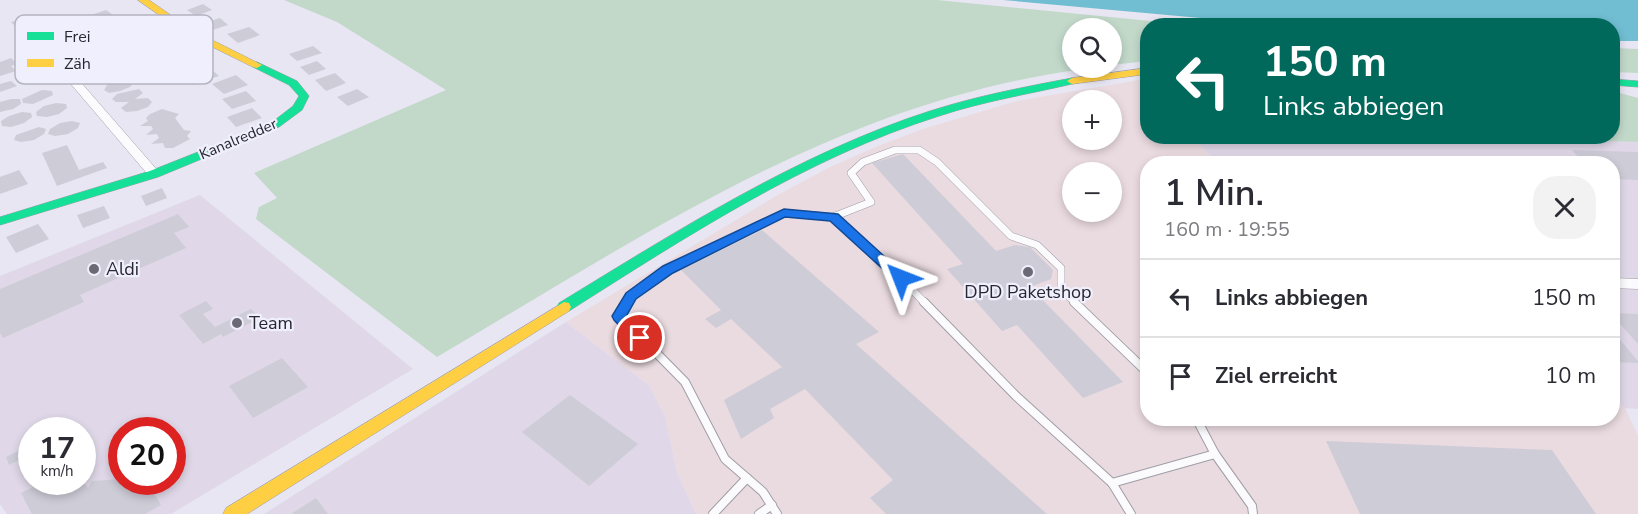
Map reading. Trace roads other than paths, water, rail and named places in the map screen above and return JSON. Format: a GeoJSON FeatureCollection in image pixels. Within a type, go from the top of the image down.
{"type":"FeatureCollection","features":[{"type":"Feature","properties":{"kind":"main road","name":"Kanalredder"},"geometry":{"type":"LineString","coordinates":[[143,0],[165,15]]}},
{"type":"Feature","properties":{"kind":"main road","name":"Kanalredder"},"geometry":{"type":"LineString","coordinates":[[0,221],[154,174],[275,125],[298,108],[304,96],[293,83],[213,43]]}},
{"type":"Feature","properties":{"kind":"main road"},"geometry":{"type":"LineString","coordinates":[[232,514],[708,218],[831,153],[936,112],[988,98],[1057,82],[1140,72]]}},
{"type":"Feature","properties":{"kind":"main road"},"geometry":{"type":"LineString","coordinates":[[1620,83],[1638,84]]}},
{"type":"Feature","properties":{"kind":"street"},"geometry":{"type":"LineString","coordinates":[[77,84],[154,174]]}},
{"type":"Feature","properties":{"kind":"street"},"geometry":{"type":"LineString","coordinates":[[1620,283],[1638,284]]}},
{"type":"Feature","properties":{"kind":"lane"},"geometry":{"type":"LineString","coordinates":[[777,514],[763,492],[725,459],[685,382],[620,316],[631,296],[668,269],[784,213],[833,217],[871,202],[851,173],[862,162],[895,150],[919,150],[937,162],[1011,236],[1037,245],[1061,268],[1062,289],[1140,365]]}},
{"type":"Feature","properties":{"kind":"lane"},"geometry":{"type":"LineString","coordinates":[[833,217],[884,261],[1016,396],[1112,483],[1131,514]]}},
{"type":"Feature","properties":{"kind":"lane"},"geometry":{"type":"LineString","coordinates":[[1200,426],[1215,454],[1252,506],[1253,514]]}},
{"type":"Feature","properties":{"kind":"lane"},"geometry":{"type":"LineString","coordinates":[[1112,483],[1215,454]]}},
{"type":"Feature","properties":{"kind":"lane"},"geometry":{"type":"LineString","coordinates":[[713,514],[747,478]]}},
{"type":"Feature","properties":{"kind":"lane"},"geometry":{"type":"LineString","coordinates":[[759,514],[772,505]]}},
{"type":"Feature","properties":{"kind":"water"},"geometry":{"type":"Polygon","coordinates":[[[1003,0],[1638,0],[1638,41],[1620,41],[1620,18],[1201,18],[1003,0]]]}},
{"type":"Feature","properties":{"kind":"place","name":"Aldi"},"geometry":{"type":"Point","coordinates":[94,269]}},
{"type":"Feature","properties":{"kind":"place","name":"DPD Paketshop"},"geometry":{"type":"Point","coordinates":[1028,272]}},
{"type":"Feature","properties":{"kind":"place","name":"Team"},"geometry":{"type":"Point","coordinates":[237,323]}}]}
